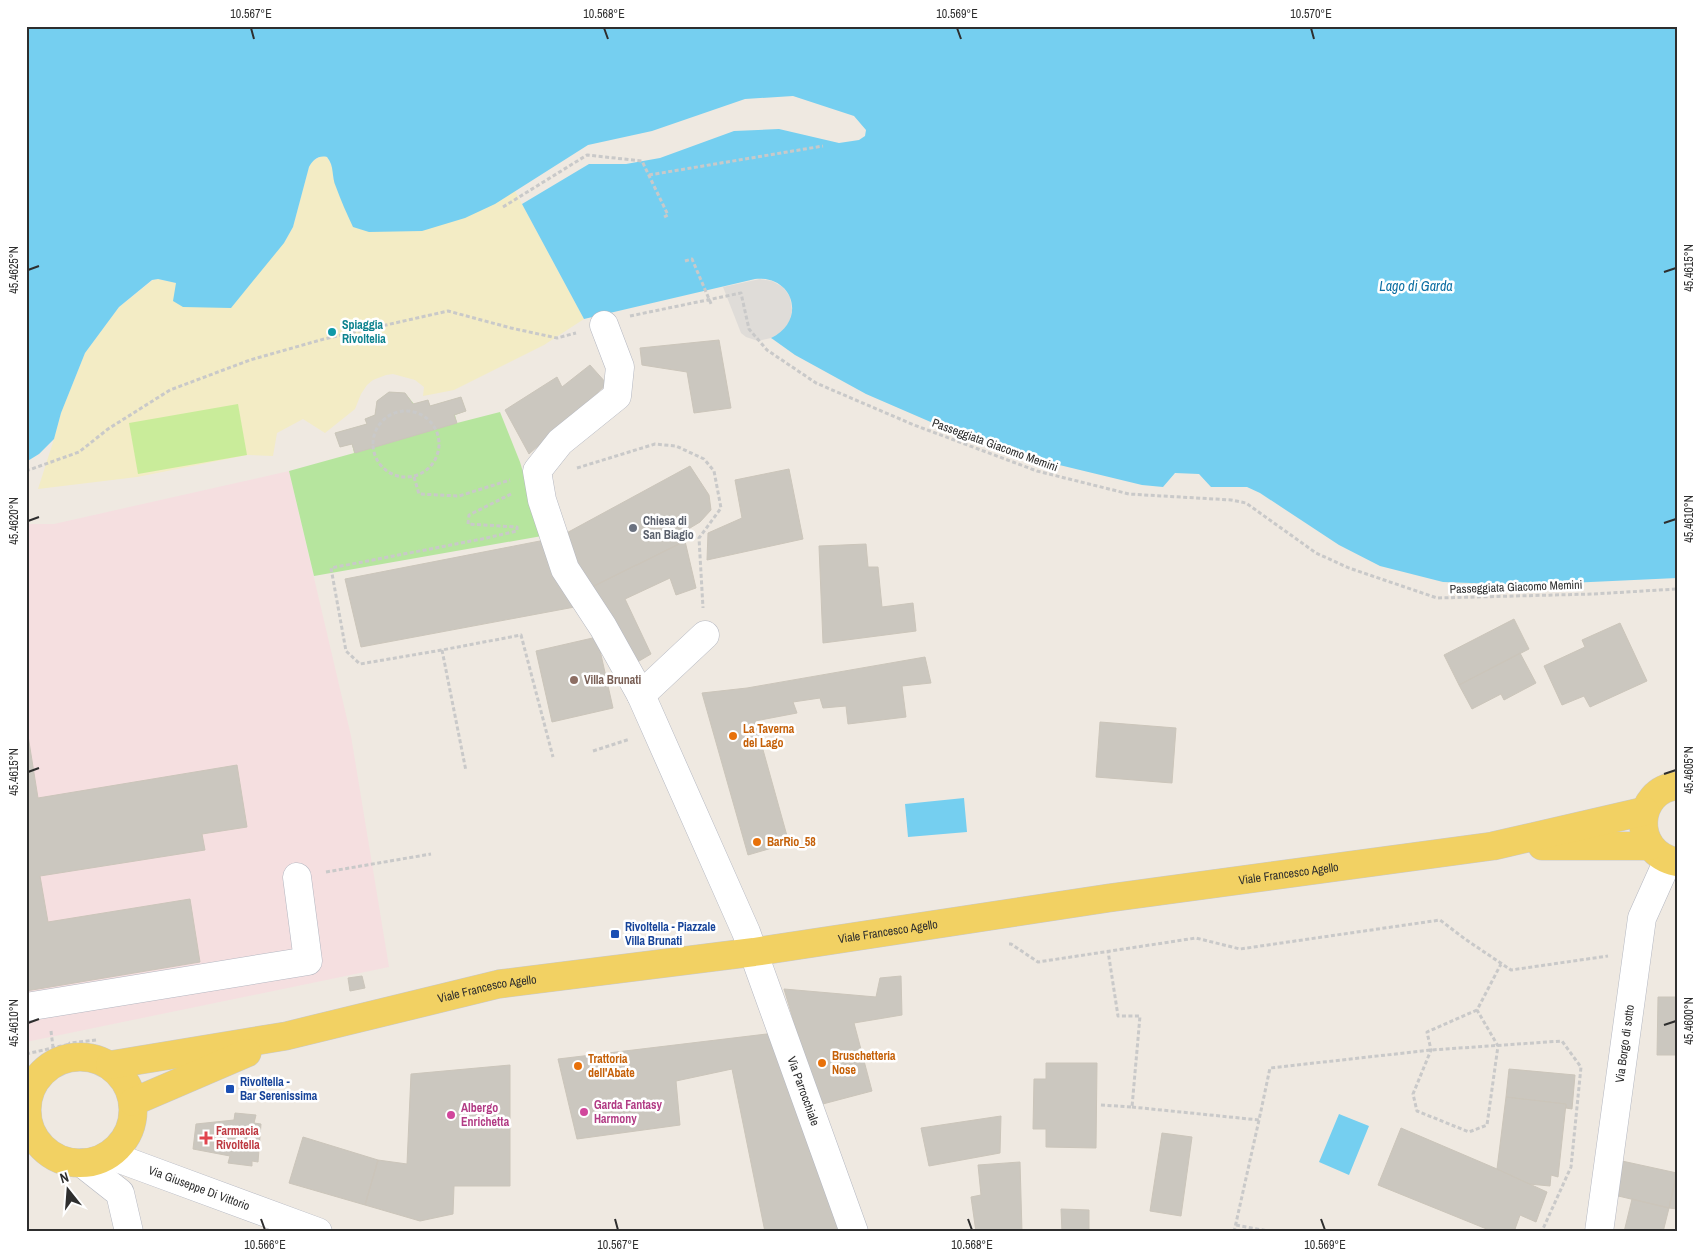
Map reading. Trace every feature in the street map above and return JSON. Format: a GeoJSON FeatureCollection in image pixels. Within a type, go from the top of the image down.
{"type":"FeatureCollection","features":[{"type":"Feature","properties":{"kind":"main road"},"geometry":{"type":"LineString","coordinates":[[1665,856],[1645,835],[1643,823],[1645,811],[1651,800],[1660,792],[1672,786],[1677,786]]}},
{"type":"Feature","properties":{"kind":"main road","name":"Viale Francesco Agello"},"geometry":{"type":"LineString","coordinates":[[110,1065],[286,1036],[499,984],[754,952],[1109,898],[1493,846],[1645,811]]}},
{"type":"Feature","properties":{"kind":"main road","name":"Viale Francesco Agello"},"geometry":{"type":"LineString","coordinates":[[1493,846],[1665,856]]}},
{"type":"Feature","properties":{"kind":"main road","name":"Viale Francesco Agello"},"geometry":{"type":"LineString","coordinates":[[133,1102],[286,1036]]}},
{"type":"Feature","properties":{"kind":"main road"},"geometry":{"type":"LineString","coordinates":[[80,1056],[96,1059],[110,1065],[121,1075],[129,1087],[133,1102],[133,1117],[129,1132],[120,1145],[109,1155],[96,1161],[82,1163],[64,1160],[48,1152],[31,1139],[27,1113],[29,1086],[40,1075],[51,1066],[65,1059],[80,1056]]}},
{"type":"Feature","properties":{"kind":"street"},"geometry":{"type":"LineString","coordinates":[[531,485],[560,442],[617,396],[620,367],[604,325]]}},
{"type":"Feature","properties":{"kind":"street","name":"Via Parrocchiale"},"geometry":{"type":"LineString","coordinates":[[531,485],[542,500],[565,569],[603,627],[641,695],[754,952],[854,1232]]}},
{"type":"Feature","properties":{"kind":"street"},"geometry":{"type":"LineString","coordinates":[[641,695],[704,635]]}},
{"type":"Feature","properties":{"kind":"street","name":"Via Borgo di sotto"},"geometry":{"type":"LineString","coordinates":[[1599,1232],[1642,918],[1665,856]]}},
{"type":"Feature","properties":{"kind":"street"},"geometry":{"type":"LineString","coordinates":[[26,1007],[308,961],[297,877]]}},
{"type":"Feature","properties":{"kind":"street","name":"Via Giuseppe Di Vittorio"},"geometry":{"type":"LineString","coordinates":[[109,1155],[318,1232]]}},
{"type":"Feature","properties":{"kind":"street"},"geometry":{"type":"LineString","coordinates":[[82,1163],[120,1193],[129,1232]]}},
{"type":"Feature","properties":{"kind":"path"},"geometry":{"type":"LineString","coordinates":[[649,175],[822,146]]}},
{"type":"Feature","properties":{"kind":"path"},"geometry":{"type":"LineString","coordinates":[[503,207],[587,155],[642,161],[668,215],[662,218]]}},
{"type":"Feature","properties":{"kind":"path"},"geometry":{"type":"LineString","coordinates":[[685,261],[692,259],[712,306]]}},
{"type":"Feature","properties":{"kind":"path","name":"Passeggiata Giacomo Memini"},"geometry":{"type":"LineString","coordinates":[[640,313],[741,293],[749,329],[767,350],[816,382],[914,425],[1037,471],[1129,494],[1231,500],[1246,503],[1316,553],[1349,568],[1437,598],[1593,594],[1677,589]]}},
{"type":"Feature","properties":{"kind":"path"},"geometry":{"type":"LineString","coordinates":[[26,471],[79,452],[108,429],[170,390],[250,360],[324,339],[448,311],[557,338],[604,325]]}},
{"type":"Feature","properties":{"kind":"path"},"geometry":{"type":"LineString","coordinates":[[400,411],[412,411],[423,415],[432,422],[438,432],[440,443],[433,465],[414,477],[402,478],[392,475],[382,468],[373,449],[373,438],[376,429],[386,417],[400,411]]}},
{"type":"Feature","properties":{"kind":"path"},"geometry":{"type":"LineString","coordinates":[[552,758],[521,635],[360,664],[346,651],[331,568],[516,531],[517,527],[468,524],[469,515],[559,473],[655,444],[676,446],[704,460],[714,471],[721,508],[699,538],[704,635]]}},
{"type":"Feature","properties":{"kind":"path"},"geometry":{"type":"LineString","coordinates":[[414,477],[419,494],[459,496],[510,480],[531,485]]}},
{"type":"Feature","properties":{"kind":"path"},"geometry":{"type":"LineString","coordinates":[[510,480],[512,486]]}},
{"type":"Feature","properties":{"kind":"path"},"geometry":{"type":"LineString","coordinates":[[442,650],[466,771]]}},
{"type":"Feature","properties":{"kind":"path"},"geometry":{"type":"LineString","coordinates":[[593,751],[655,730]]}},
{"type":"Feature","properties":{"kind":"path"},"geometry":{"type":"LineString","coordinates":[[297,877],[431,854]]}},
{"type":"Feature","properties":{"kind":"path"},"geometry":{"type":"LineString","coordinates":[[1002,945],[1011,944],[1038,962],[1196,938],[1240,949],[1440,920],[1511,970],[1610,956],[1619,944],[1638,941]]}},
{"type":"Feature","properties":{"kind":"path"},"geometry":{"type":"LineString","coordinates":[[1108,951],[1118,1016],[1140,1016],[1132,1106]]}},
{"type":"Feature","properties":{"kind":"path"},"geometry":{"type":"LineString","coordinates":[[1477,1010],[1498,1046],[1487,1124],[1469,1132],[1417,1111],[1413,1094],[1431,1050],[1427,1032],[1477,1010],[1501,964]]}},
{"type":"Feature","properties":{"kind":"path"},"geometry":{"type":"LineString","coordinates":[[1234,1232],[1270,1068],[1431,1050],[1562,1041],[1581,1067],[1571,1167],[1542,1232]]}},
{"type":"Feature","properties":{"kind":"path"},"geometry":{"type":"LineString","coordinates":[[26,1054],[70,1044]]}},
{"type":"Feature","properties":{"kind":"path"},"geometry":{"type":"LineString","coordinates":[[1101,1105],[1132,1106],[1259,1120]]}},
{"type":"Feature","properties":{"kind":"path"},"geometry":{"type":"LineString","coordinates":[[1236,1225],[1272,1232]]}},
{"type":"Feature","properties":{"kind":"shaded area"},"geometry":{"type":"Polygon","coordinates":[[[760,279],[772,281],[783,287],[790,297],[792,310],[790,321],[782,332],[771,338],[758,341],[741,333],[723,287],[760,279]]]}},
{"type":"Feature","properties":{"kind":"shaded area"},"geometry":{"type":"Polygon","coordinates":[[[289,471],[351,736],[389,967],[26,1042],[26,524],[54,524],[289,471]]]}},
{"type":"Feature","properties":{"kind":"green space"},"geometry":{"type":"Polygon","coordinates":[[[389,392],[405,393],[414,404],[428,400],[430,406],[461,397],[466,411],[455,415],[457,423],[500,412],[520,462],[542,536],[314,576],[289,471],[354,453],[352,444],[340,447],[335,433],[367,424],[365,419],[375,415],[377,401],[389,392]]]}},
{"type":"Feature","properties":{"kind":"green space"},"geometry":{"type":"Polygon","coordinates":[[[238,404],[247,455],[138,474],[129,423],[238,404]]]}},
{"type":"Feature","properties":{"kind":"sand","name":"Spiaggia Rivoltelia"},"geometry":{"type":"Polygon","coordinates":[[[323,156],[327,157],[333,168],[333,179],[495,204],[515,191],[584,319],[544,345],[454,390],[423,396],[424,387],[415,380],[393,374],[373,380],[361,394],[355,409],[325,433],[303,419],[277,433],[273,456],[247,455],[137,477],[38,489],[61,413],[85,353],[119,307],[153,280],[158,279],[176,283],[284,243],[293,227],[309,167],[314,160],[323,156]]]}},
{"type":"Feature","properties":{"kind":"water","name":"Lago di Garda"},"geometry":{"type":"Polygon","coordinates":[[[26,26],[1677,26],[1677,578],[1526,585],[1443,582],[1380,566],[1339,545],[1260,493],[1247,487],[1211,487],[1199,474],[1175,473],[1163,487],[1142,485],[993,449],[866,394],[795,355],[771,338],[782,330],[789,321],[792,311],[787,291],[779,284],[768,280],[755,279],[584,319],[522,204],[589,164],[626,164],[660,158],[734,131],[779,129],[839,143],[859,140],[865,136],[866,130],[854,116],[793,96],[745,99],[652,131],[588,145],[495,204],[465,218],[422,231],[369,232],[353,227],[342,202],[327,157],[318,157],[309,167],[293,227],[284,243],[231,308],[183,307],[173,301],[176,283],[158,279],[152,280],[119,307],[85,353],[61,413],[54,439],[39,454],[26,462],[26,26]]]}},
{"type":"Feature","properties":{"kind":"water"},"geometry":{"type":"Polygon","coordinates":[[[964,798],[967,832],[908,837],[905,804],[964,798]]]}},
{"type":"Feature","properties":{"kind":"water"},"geometry":{"type":"Polygon","coordinates":[[[1339,1114],[1369,1126],[1349,1175],[1319,1162],[1339,1114]]]}},
{"type":"Feature","properties":{"kind":"building"},"geometry":{"type":"Polygon","coordinates":[[[719,340],[731,408],[694,413],[687,372],[642,365],[640,348],[719,340]]]}},
{"type":"Feature","properties":{"kind":"building"},"geometry":{"type":"Polygon","coordinates":[[[590,365],[607,384],[529,454],[505,410],[557,377],[562,387],[590,365]]]}},
{"type":"Feature","properties":{"kind":"building"},"geometry":{"type":"Polygon","coordinates":[[[389,392],[405,393],[413,404],[428,400],[430,406],[461,397],[466,411],[454,415],[457,423],[355,453],[352,444],[340,447],[335,433],[367,424],[365,419],[375,415],[377,401],[389,392]]]}},
{"type":"Feature","properties":{"kind":"building","name":"Chiesa di San Biagio"},"geometry":{"type":"Polygon","coordinates":[[[690,466],[709,495],[711,510],[700,522],[680,534],[685,541],[588,589],[561,536],[690,466]]]}},
{"type":"Feature","properties":{"kind":"building"},"geometry":{"type":"Polygon","coordinates":[[[789,469],[803,539],[707,560],[708,533],[742,518],[735,480],[789,469]]]}},
{"type":"Feature","properties":{"kind":"building"},"geometry":{"type":"Polygon","coordinates":[[[545,540],[580,606],[361,647],[345,579],[545,540]]]}},
{"type":"Feature","properties":{"kind":"building"},"geometry":{"type":"Polygon","coordinates":[[[685,541],[696,588],[676,595],[670,578],[625,599],[651,654],[634,664],[588,589],[685,541]]]}},
{"type":"Feature","properties":{"kind":"building"},"geometry":{"type":"Polygon","coordinates":[[[866,544],[868,567],[878,567],[882,607],[913,603],[916,631],[823,643],[819,546],[866,544]]]}},
{"type":"Feature","properties":{"kind":"building"},"geometry":{"type":"Polygon","coordinates":[[[1514,619],[1529,649],[1459,685],[1444,655],[1514,619]]]}},
{"type":"Feature","properties":{"kind":"building"},"geometry":{"type":"Polygon","coordinates":[[[1620,623],[1647,681],[1590,707],[1584,696],[1562,705],[1544,666],[1585,647],[1582,640],[1620,623]]]}},
{"type":"Feature","properties":{"kind":"building","name":"Villa Brunati"},"geometry":{"type":"Polygon","coordinates":[[[597,637],[613,708],[552,722],[536,651],[597,637]]]}},
{"type":"Feature","properties":{"kind":"building"},"geometry":{"type":"Polygon","coordinates":[[[1520,653],[1536,683],[1504,700],[1501,694],[1472,709],[1459,685],[1520,653]]]}},
{"type":"Feature","properties":{"kind":"building"},"geometry":{"type":"Polygon","coordinates":[[[925,657],[931,683],[902,686],[906,717],[848,724],[846,706],[823,708],[820,698],[793,702],[797,713],[755,721],[789,843],[748,855],[702,693],[747,688],[925,657]]]}},
{"type":"Feature","properties":{"kind":"building"},"geometry":{"type":"Polygon","coordinates":[[[1100,722],[1176,728],[1172,783],[1096,777],[1100,722]]]}},
{"type":"Feature","properties":{"kind":"building"},"geometry":{"type":"Polygon","coordinates":[[[26,723],[38,798],[237,765],[247,827],[202,834],[205,850],[40,876],[48,922],[190,899],[200,962],[26,991],[26,723]]]}},
{"type":"Feature","properties":{"kind":"building"},"geometry":{"type":"Polygon","coordinates":[[[362,976],[365,988],[350,991],[348,978],[362,976]]]}},
{"type":"Feature","properties":{"kind":"building"},"geometry":{"type":"Polygon","coordinates":[[[901,976],[902,1015],[854,1023],[872,1091],[819,1105],[784,989],[876,997],[880,978],[901,976]]]}},
{"type":"Feature","properties":{"kind":"building"},"geometry":{"type":"Polygon","coordinates":[[[1658,997],[1677,997],[1677,1055],[1657,1055],[1658,997]]]}},
{"type":"Feature","properties":{"kind":"building"},"geometry":{"type":"Polygon","coordinates":[[[775,1033],[839,1232],[765,1232],[732,1069],[676,1081],[680,1125],[577,1139],[558,1059],[775,1033]]]}},
{"type":"Feature","properties":{"kind":"building"},"geometry":{"type":"Polygon","coordinates":[[[1046,1063],[1097,1063],[1096,1148],[1046,1147],[1046,1129],[1033,1129],[1034,1079],[1046,1079],[1046,1063]]]}},
{"type":"Feature","properties":{"kind":"building"},"geometry":{"type":"Polygon","coordinates":[[[510,1065],[510,1186],[454,1186],[453,1214],[420,1221],[365,1205],[378,1160],[407,1164],[411,1074],[510,1065]]]}},
{"type":"Feature","properties":{"kind":"building"},"geometry":{"type":"Polygon","coordinates":[[[1509,1069],[1575,1075],[1572,1109],[1566,1108],[1566,1104],[1506,1097],[1509,1069]]]}},
{"type":"Feature","properties":{"kind":"building"},"geometry":{"type":"Polygon","coordinates":[[[1506,1097],[1566,1104],[1558,1177],[1551,1175],[1550,1186],[1529,1184],[1497,1169],[1506,1097]]]}},
{"type":"Feature","properties":{"kind":"building"},"geometry":{"type":"Polygon","coordinates":[[[235,1113],[256,1115],[254,1123],[261,1124],[258,1162],[252,1161],[252,1166],[228,1163],[230,1156],[193,1149],[196,1124],[234,1120],[235,1113]]]}},
{"type":"Feature","properties":{"kind":"building"},"geometry":{"type":"Polygon","coordinates":[[[1001,1116],[1000,1153],[929,1166],[921,1128],[1001,1116]]]}},
{"type":"Feature","properties":{"kind":"building"},"geometry":{"type":"Polygon","coordinates":[[[1401,1128],[1547,1192],[1536,1222],[1520,1215],[1514,1232],[1494,1232],[1378,1185],[1401,1128]]]}},
{"type":"Feature","properties":{"kind":"building"},"geometry":{"type":"Polygon","coordinates":[[[1162,1133],[1192,1137],[1181,1216],[1150,1211],[1162,1133]]]}},
{"type":"Feature","properties":{"kind":"building"},"geometry":{"type":"Polygon","coordinates":[[[303,1137],[378,1160],[365,1205],[289,1183],[303,1137]]]}},
{"type":"Feature","properties":{"kind":"building"},"geometry":{"type":"Polygon","coordinates":[[[1622,1161],[1677,1173],[1669,1208],[1614,1195],[1622,1161]]]}},
{"type":"Feature","properties":{"kind":"building"},"geometry":{"type":"Polygon","coordinates":[[[1020,1162],[1022,1232],[976,1232],[971,1197],[981,1195],[978,1165],[1020,1162]]]}},
{"type":"Feature","properties":{"kind":"building"},"geometry":{"type":"Polygon","coordinates":[[[1677,1172],[1677,1209],[1669,1208],[1677,1172]]]}},
{"type":"Feature","properties":{"kind":"building"},"geometry":{"type":"Polygon","coordinates":[[[1632,1199],[1669,1208],[1663,1232],[1624,1232],[1632,1199]]]}},
{"type":"Feature","properties":{"kind":"building"},"geometry":{"type":"Polygon","coordinates":[[[1061,1209],[1089,1210],[1089,1232],[1062,1232],[1061,1209]]]}},
{"type":"Feature","properties":{"kind":"place","name":"Spiaggia Rivoltelia"},"geometry":{"type":"Point","coordinates":[332,332]}},
{"type":"Feature","properties":{"kind":"place","name":"Chiesa di San Biagio"},"geometry":{"type":"Point","coordinates":[633,528]}},
{"type":"Feature","properties":{"kind":"place","name":"Villa Brunati"},"geometry":{"type":"Point","coordinates":[574,680]}},
{"type":"Feature","properties":{"kind":"place","name":"La Taverna del Lago"},"geometry":{"type":"Point","coordinates":[733,736]}},
{"type":"Feature","properties":{"kind":"place","name":"BarRio_58"},"geometry":{"type":"Point","coordinates":[757,842]}},
{"type":"Feature","properties":{"kind":"place","name":"Rivoltella - Piazzale Villa Brunati"},"geometry":{"type":"Point","coordinates":[615,934]}},
{"type":"Feature","properties":{"kind":"place","name":"Bruschetteria Nose"},"geometry":{"type":"Point","coordinates":[822,1063]}},
{"type":"Feature","properties":{"kind":"place","name":"Trattoria dell'Abate"},"geometry":{"type":"Point","coordinates":[578,1066]}},
{"type":"Feature","properties":{"kind":"place","name":"Rivoltella - Bar Serenissima"},"geometry":{"type":"Point","coordinates":[230,1089]}},
{"type":"Feature","properties":{"kind":"place","name":"Garda Fantasy Harmony"},"geometry":{"type":"Point","coordinates":[584,1112]}},
{"type":"Feature","properties":{"kind":"place","name":"Albergo Enrichetta"},"geometry":{"type":"Point","coordinates":[451,1115]}},
{"type":"Feature","properties":{"kind":"place","name":"Farmacia Rivoltella"},"geometry":{"type":"Point","coordinates":[206,1138]}}]}
